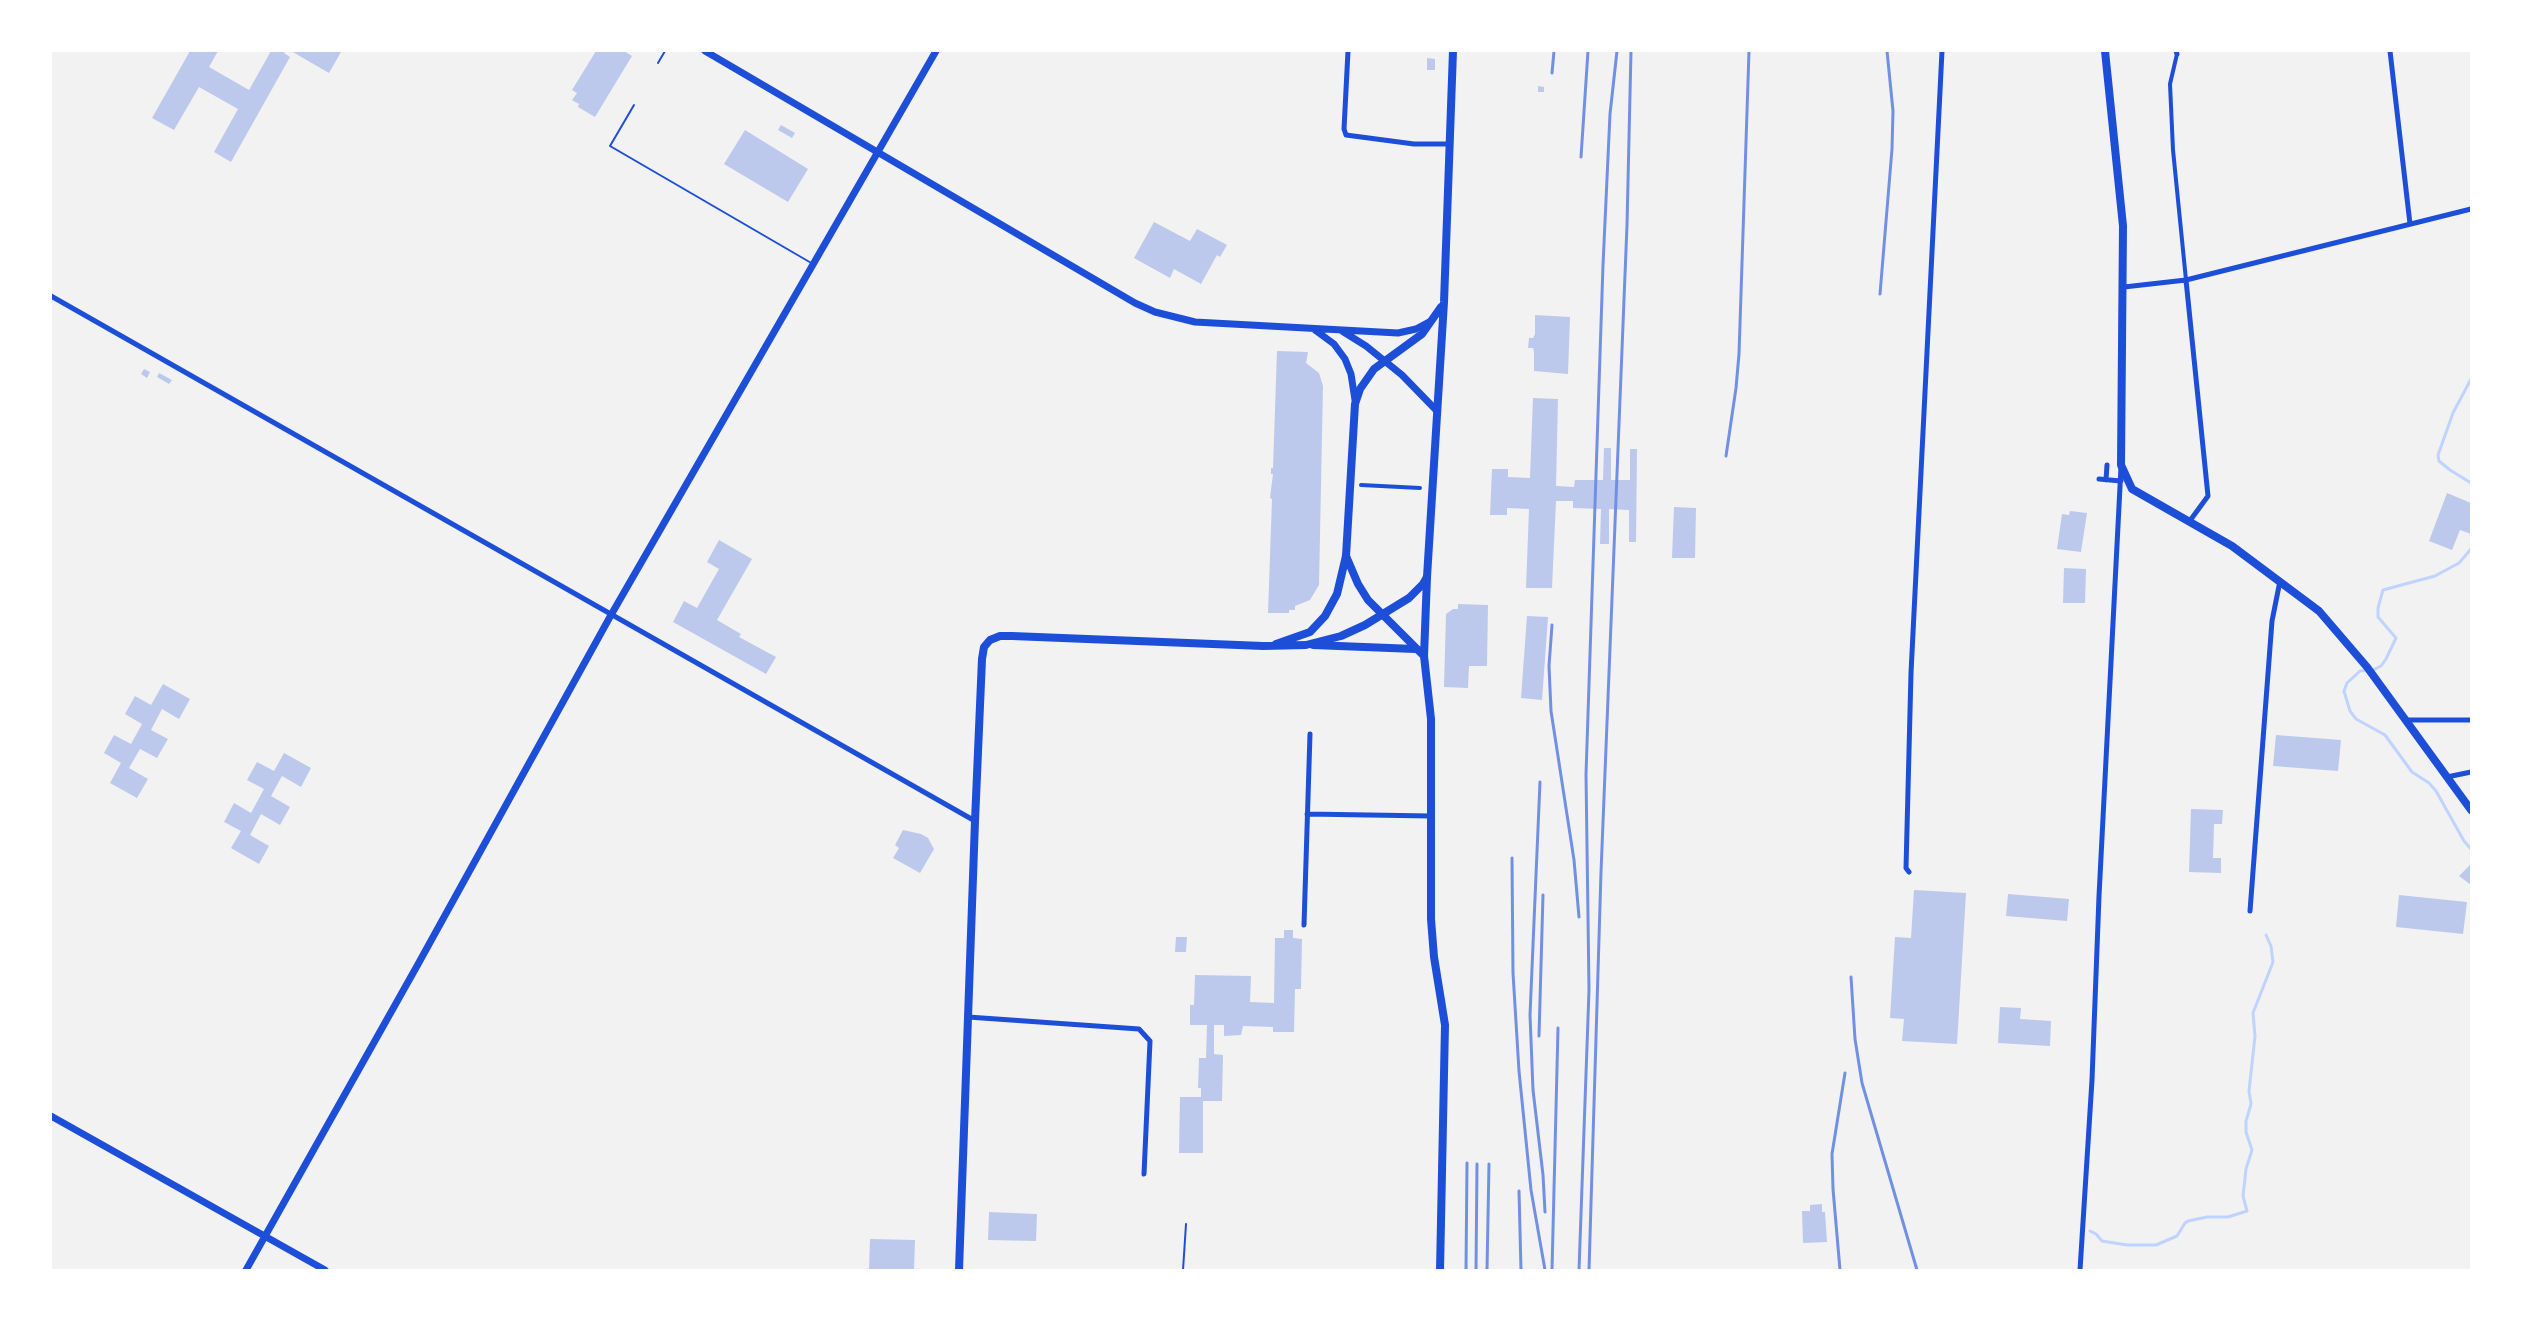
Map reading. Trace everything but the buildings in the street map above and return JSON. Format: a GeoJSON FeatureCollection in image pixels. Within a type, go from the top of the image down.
{"type":"FeatureCollection","features":[{"type":"Feature","properties":{"kind":"main road"},"geometry":{"type":"LineString","coordinates":[[1440,1270],[1445,1025],[1434,957],[1431,719],[1424,656],[1436,410],[1444,302],[1453,51]]}},
{"type":"Feature","properties":{"kind":"main road"},"geometry":{"type":"LineString","coordinates":[[2105,51],[2123,226],[2121,465],[2132,489],[2232,546],[2319,610],[2367,667],[2471,810]]}},
{"type":"Feature","properties":{"kind":"main road"},"geometry":{"type":"LineString","coordinates":[[1270,646],[1310,632],[1320,623],[1337,594],[1347,556],[1355,404],[1366,378],[1384,360],[1422,334],[1439,313],[1444,302]]}},
{"type":"Feature","properties":{"kind":"main road"},"geometry":{"type":"LineString","coordinates":[[1347,556],[1358,584],[1382,616],[1415,650],[1424,656]]}},
{"type":"Feature","properties":{"kind":"main road"},"geometry":{"type":"LineString","coordinates":[[1306,645],[1341,636],[1382,616],[1409,598],[1427,577]]}},
{"type":"Feature","properties":{"kind":"main road"},"geometry":{"type":"LineString","coordinates":[[959,1270],[975,821],[984,647],[990,640],[1000,636],[1012,636],[1415,650]]}},
{"type":"Feature","properties":{"kind":"street"},"geometry":{"type":"LineString","coordinates":[[705,51],[1135,303],[1155,312],[1195,322],[1398,333],[1416,329],[1439,313]]}},
{"type":"Feature","properties":{"kind":"street"},"geometry":{"type":"LineString","coordinates":[[246,1270],[611,615],[936,51]]}},
{"type":"Feature","properties":{"kind":"street"},"geometry":{"type":"LineString","coordinates":[[1348,51],[1344,129],[1347,135],[1414,144],[1449,144]]}},
{"type":"Feature","properties":{"kind":"street"},"geometry":{"type":"LineString","coordinates":[[1909,872],[1906,868],[1911,673],[1942,51]]}},
{"type":"Feature","properties":{"kind":"street"},"geometry":{"type":"LineString","coordinates":[[2390,51],[2410,224]]}},
{"type":"Feature","properties":{"kind":"street"},"geometry":{"type":"LineString","coordinates":[[2176,52],[2170,84],[2173,150],[2208,496],[2189,522]]}},
{"type":"Feature","properties":{"kind":"street"},"geometry":{"type":"LineString","coordinates":[[2124,287],[2186,280],[2471,209]]}},
{"type":"Feature","properties":{"kind":"street"},"geometry":{"type":"LineString","coordinates":[[51,296],[975,821]]}},
{"type":"Feature","properties":{"kind":"street"},"geometry":{"type":"LineString","coordinates":[[1312,329],[1334,344],[1345,359],[1351,374],[1355,404]]}},
{"type":"Feature","properties":{"kind":"street"},"geometry":{"type":"LineString","coordinates":[[1342,330],[1414,385],[1436,410]]}},
{"type":"Feature","properties":{"kind":"street"},"geometry":{"type":"LineString","coordinates":[[2106,480],[2107,465]]}},
{"type":"Feature","properties":{"kind":"street"},"geometry":{"type":"LineString","coordinates":[[2080,1270],[2092,1080],[2121,465]]}},
{"type":"Feature","properties":{"kind":"street"},"geometry":{"type":"LineString","coordinates":[[2099,479],[2121,481]]}},
{"type":"Feature","properties":{"kind":"street"},"geometry":{"type":"LineString","coordinates":[[1361,485],[1420,488]]}},
{"type":"Feature","properties":{"kind":"street"},"geometry":{"type":"LineString","coordinates":[[2250,911],[2272,621],[2280,581]]}},
{"type":"Feature","properties":{"kind":"street"},"geometry":{"type":"LineString","coordinates":[[2405,720],[2471,720]]}},
{"type":"Feature","properties":{"kind":"street"},"geometry":{"type":"LineString","coordinates":[[1304,925],[1310,734]]}},
{"type":"Feature","properties":{"kind":"street"},"geometry":{"type":"LineString","coordinates":[[2447,777],[2471,772]]}},
{"type":"Feature","properties":{"kind":"street"},"geometry":{"type":"LineString","coordinates":[[1307,814],[1431,816]]}},
{"type":"Feature","properties":{"kind":"street"},"geometry":{"type":"LineString","coordinates":[[968,1017],[1139,1029],[1150,1041],[1144,1174]]}},
{"type":"Feature","properties":{"kind":"street"},"geometry":{"type":"LineString","coordinates":[[51,1116],[325,1270]]}},
{"type":"Feature","properties":{"kind":"lane"},"geometry":{"type":"LineString","coordinates":[[658,63],[665,51]]}},
{"type":"Feature","properties":{"kind":"lane"},"geometry":{"type":"LineString","coordinates":[[634,105],[610,146],[813,264]]}},
{"type":"Feature","properties":{"kind":"lane"},"geometry":{"type":"LineString","coordinates":[[1184,1270],[1186,1224]]}},
{"type":"Feature","properties":{"kind":"waterway"},"geometry":{"type":"LineString","coordinates":[[2471,379],[2453,413],[2438,455],[2439,461],[2471,483]]}},
{"type":"Feature","properties":{"kind":"waterway"},"geometry":{"type":"LineString","coordinates":[[2471,549],[2459,563],[2435,576],[2383,590],[2378,617],[2396,638],[2381,666],[2373,670],[2360,671],[2347,683],[2344,691],[2350,711],[2356,719],[2385,735],[2412,772],[2429,783],[2436,791],[2464,841],[2471,849]]}},
{"type":"Feature","properties":{"kind":"waterway"},"geometry":{"type":"LineString","coordinates":[[2090,1231],[2102,1241],[2127,1245],[2156,1245],[2177,1236],[2188,1221],[2207,1217],[2228,1217],[2247,1211],[2243,1196],[2246,1169],[2252,1150],[2246,1132],[2246,1121],[2251,1104],[2249,1091],[2255,1036],[2253,1013],[2273,962],[2271,946],[2266,935]]}},
{"type":"Feature","properties":{"kind":"railway"},"geometry":{"type":"LineString","coordinates":[[1552,73],[1554,51]]}},
{"type":"Feature","properties":{"kind":"railway"},"geometry":{"type":"LineString","coordinates":[[1581,157],[1588,51]]}},
{"type":"Feature","properties":{"kind":"railway"},"geometry":{"type":"LineString","coordinates":[[1579,1270],[1589,990],[1586,774],[1603,265],[1610,114],[1617,51]]}},
{"type":"Feature","properties":{"kind":"railway"},"geometry":{"type":"LineString","coordinates":[[1589,1270],[1601,872],[1627,225],[1631,51]]}},
{"type":"Feature","properties":{"kind":"railway"},"geometry":{"type":"LineString","coordinates":[[1726,456],[1739,354],[1749,51]]}},
{"type":"Feature","properties":{"kind":"railway"},"geometry":{"type":"LineString","coordinates":[[1880,294],[1892,149],[1893,111],[1887,51]]}},
{"type":"Feature","properties":{"kind":"railway"},"geometry":{"type":"LineString","coordinates":[[1552,625],[1549,666],[1551,711],[1574,860],[1579,917]]}},
{"type":"Feature","properties":{"kind":"railway"},"geometry":{"type":"LineString","coordinates":[[1540,782],[1530,1015],[1533,1090],[1545,1212]]}},
{"type":"Feature","properties":{"kind":"railway"},"geometry":{"type":"LineString","coordinates":[[1512,858],[1513,973],[1519,1071],[1531,1190],[1545,1270]]}},
{"type":"Feature","properties":{"kind":"railway"},"geometry":{"type":"LineString","coordinates":[[1539,1036],[1543,895]]}},
{"type":"Feature","properties":{"kind":"railway"},"geometry":{"type":"LineString","coordinates":[[1851,977],[1855,1039],[1862,1083],[1917,1270]]}},
{"type":"Feature","properties":{"kind":"railway"},"geometry":{"type":"LineString","coordinates":[[1552,1270],[1558,1028]]}},
{"type":"Feature","properties":{"kind":"railway"},"geometry":{"type":"LineString","coordinates":[[1840,1270],[1832,1154],[1845,1073]]}},
{"type":"Feature","properties":{"kind":"railway"},"geometry":{"type":"LineString","coordinates":[[1466,1270],[1467,1163]]}},
{"type":"Feature","properties":{"kind":"railway"},"geometry":{"type":"LineString","coordinates":[[1476,1270],[1477,1164]]}},
{"type":"Feature","properties":{"kind":"railway"},"geometry":{"type":"LineString","coordinates":[[1487,1270],[1489,1164]]}},
{"type":"Feature","properties":{"kind":"railway"},"geometry":{"type":"LineString","coordinates":[[1519,1191],[1521,1270]]}}]}
